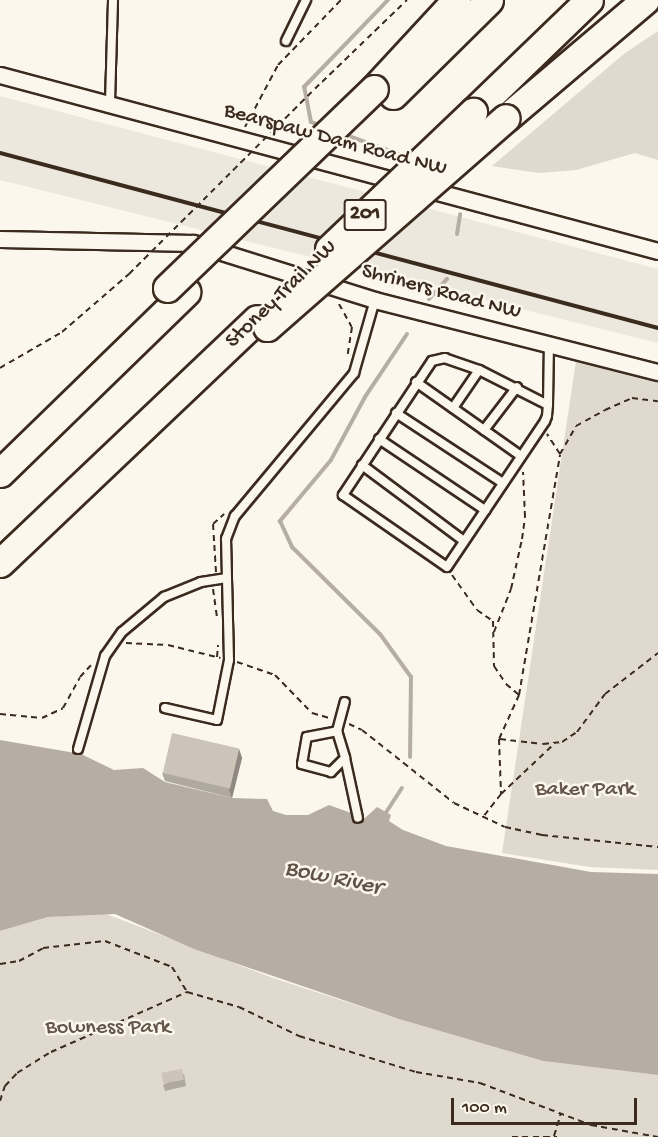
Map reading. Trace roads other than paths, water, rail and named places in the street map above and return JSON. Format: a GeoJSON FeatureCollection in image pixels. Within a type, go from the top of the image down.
{"type":"FeatureCollection","features":[{"type":"Feature","properties":{"kind":"highway"},"geometry":{"type":"LineString","coordinates":[[383,92],[456,0]]}},
{"type":"Feature","properties":{"kind":"highway"},"geometry":{"type":"LineString","coordinates":[[0,453],[177,290],[383,92],[489,0]]}},
{"type":"Feature","properties":{"kind":"highway","name":"Stoney Trail NW"},"geometry":{"type":"LineString","coordinates":[[0,563],[163,410],[262,323],[473,112],[589,0]]}},
{"type":"Feature","properties":{"kind":"highway"},"geometry":{"type":"LineString","coordinates":[[262,323],[645,0]]}},
{"type":"Feature","properties":{"kind":"highway"},"geometry":{"type":"LineString","coordinates":[[0,472],[177,290]]}},
{"type":"Feature","properties":{"kind":"street","name":"Bearspaw Dam Road NW"},"geometry":{"type":"LineString","coordinates":[[0,75],[110,102],[658,251]]}},
{"type":"Feature","properties":{"kind":"street","name":"Shriners Road NW"},"geometry":{"type":"LineString","coordinates":[[0,238],[193,243],[375,300],[658,372]]}},
{"type":"Feature","properties":{"kind":"lane"},"geometry":{"type":"LineString","coordinates":[[110,102],[113,0]]}},
{"type":"Feature","properties":{"kind":"lane"},"geometry":{"type":"LineString","coordinates":[[286,41],[306,0]]}},
{"type":"Feature","properties":{"kind":"lane"},"geometry":{"type":"LineString","coordinates":[[165,708],[217,720],[229,660],[226,539],[235,516],[354,373],[375,300]]}},
{"type":"Feature","properties":{"kind":"lane"},"geometry":{"type":"LineString","coordinates":[[548,405],[517,387],[479,370],[445,358],[432,361],[396,412],[344,495],[447,567],[541,427],[548,405],[549,344]]}},
{"type":"Feature","properties":{"kind":"lane"},"geometry":{"type":"LineString","coordinates":[[453,408],[479,370]]}},
{"type":"Feature","properties":{"kind":"lane"},"geometry":{"type":"LineString","coordinates":[[416,382],[484,430],[519,460]]}},
{"type":"Feature","properties":{"kind":"lane"},"geometry":{"type":"LineString","coordinates":[[484,430],[517,387]]}},
{"type":"Feature","properties":{"kind":"lane"},"geometry":{"type":"LineString","coordinates":[[396,412],[503,483]]}},
{"type":"Feature","properties":{"kind":"lane"},"geometry":{"type":"LineString","coordinates":[[380,439],[485,510]]}},
{"type":"Feature","properties":{"kind":"lane"},"geometry":{"type":"LineString","coordinates":[[362,465],[464,541]]}},
{"type":"Feature","properties":{"kind":"lane"},"geometry":{"type":"LineString","coordinates":[[78,749],[105,656],[122,632],[164,597],[227,578]]}},
{"type":"Feature","properties":{"kind":"lane"},"geometry":{"type":"LineString","coordinates":[[345,702],[337,731],[358,818]]}},
{"type":"Feature","properties":{"kind":"lane"},"geometry":{"type":"LineString","coordinates":[[337,731],[307,737],[302,764],[331,771],[345,758]]}},
{"type":"Feature","properties":{"kind":"water","name":"Bow River"},"geometry":{"type":"Polygon","coordinates":[[[0,740],[81,754],[114,770],[143,768],[165,782],[232,798],[267,799],[273,811],[286,815],[308,815],[329,805],[365,818],[377,807],[391,815],[389,821],[403,830],[446,846],[591,872],[658,874],[658,1075],[543,1061],[399,1019],[194,949],[115,914],[48,917],[0,931],[0,740]]]}},
{"type":"Feature","properties":{"kind":"waterway"},"geometry":{"type":"LineString","coordinates":[[322,126],[311,122],[304,87],[388,0]]}},
{"type":"Feature","properties":{"kind":"waterway"},"geometry":{"type":"LineString","coordinates":[[343,134],[409,158]]}},
{"type":"Feature","properties":{"kind":"waterway"},"geometry":{"type":"LineString","coordinates":[[457,234],[460,214]]}},
{"type":"Feature","properties":{"kind":"waterway"},"geometry":{"type":"LineString","coordinates":[[429,299],[447,279]]}},
{"type":"Feature","properties":{"kind":"waterway"},"geometry":{"type":"LineString","coordinates":[[407,334],[365,397],[331,460],[280,521],[292,547],[380,634],[411,677],[410,757]]}},
{"type":"Feature","properties":{"kind":"waterway"},"geometry":{"type":"LineString","coordinates":[[385,814],[402,788]]}},
{"type":"Feature","properties":{"kind":"railway"},"geometry":{"type":"LineString","coordinates":[[0,153],[658,328]]}},
{"type":"Feature","properties":{"kind":"park label","name":"Baker Park"},"geometry":{"type":"Point","coordinates":[585,791]}},
{"type":"Feature","properties":{"kind":"park label","name":"Bowness Park"},"geometry":{"type":"Point","coordinates":[108,1029]}}]}
